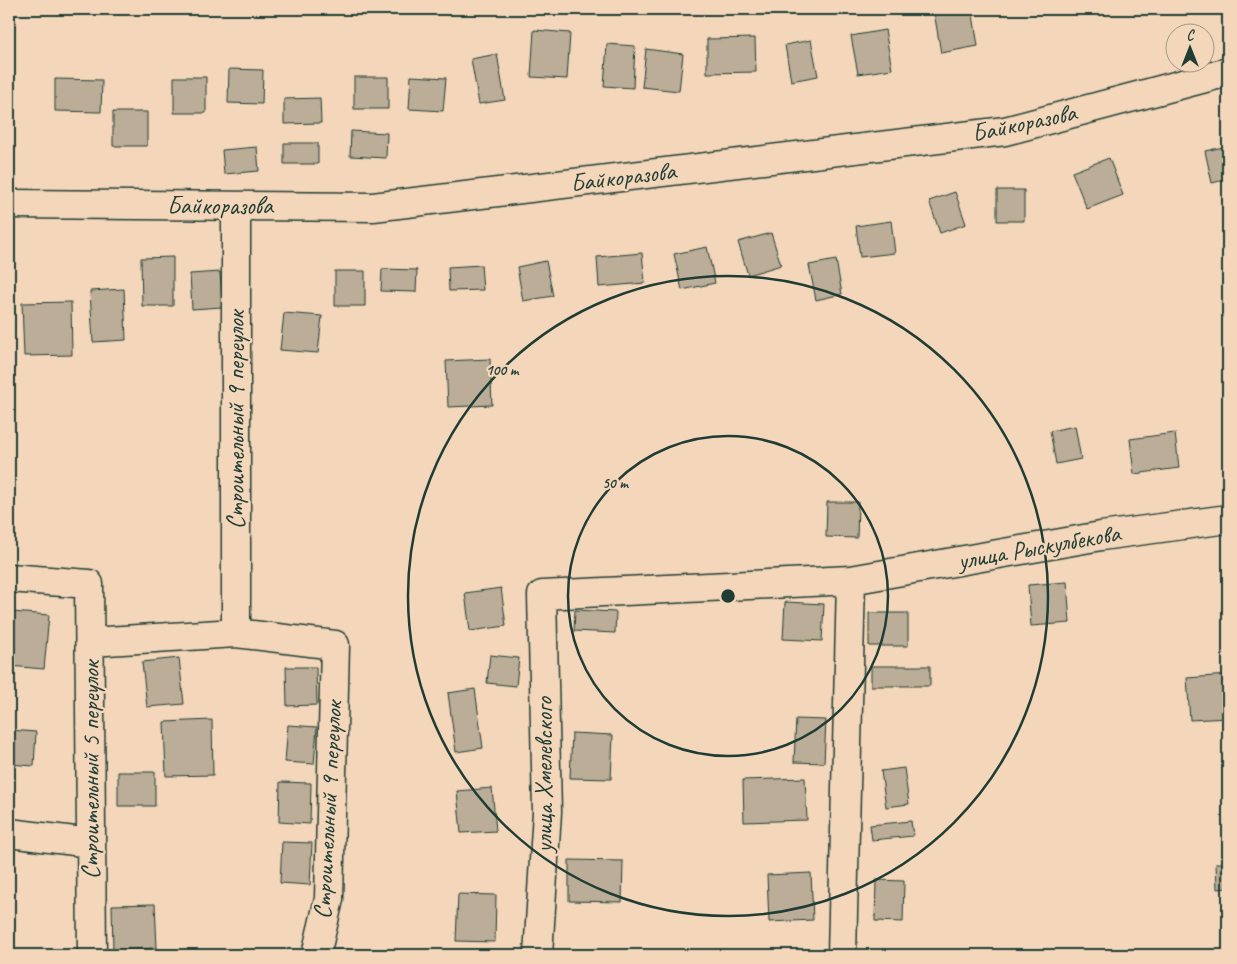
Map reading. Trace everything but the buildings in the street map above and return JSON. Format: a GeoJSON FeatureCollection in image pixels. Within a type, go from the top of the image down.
{"type":"FeatureCollection","features":[{"type":"Feature","properties":{"kind":"street","name":"Байкоразова"},"geometry":{"type":"LineString","coordinates":[[9,204],[373,207],[1006,131],[1228,72]]}},
{"type":"Feature","properties":{"kind":"street","name":"Строительный 9 переулок"},"geometry":{"type":"LineString","coordinates":[[236,206],[236,633]]}},
{"type":"Feature","properties":{"kind":"street","name":"улица Рыскулбекова"},"geometry":{"type":"LineString","coordinates":[[542,595],[851,580],[1102,536],[1228,519]]}},
{"type":"Feature","properties":{"kind":"street","name":"Строительный 5 переулок"},"geometry":{"type":"LineString","coordinates":[[9,578],[89,584],[92,955]]}},
{"type":"Feature","properties":{"kind":"street"},"geometry":{"type":"LineString","coordinates":[[842,955],[851,580]]}},
{"type":"Feature","properties":{"kind":"street","name":"улица Хмелевского"},"geometry":{"type":"LineString","coordinates":[[538,955],[547,812],[542,595]]}},
{"type":"Feature","properties":{"kind":"street","name":"Строительный 9 переулок"},"geometry":{"type":"LineString","coordinates":[[90,642],[236,633],[335,645],[329,899],[316,955]]}},
{"type":"Feature","properties":{"kind":"street"},"geometry":{"type":"LineString","coordinates":[[9,833],[91,843]]}}]}
